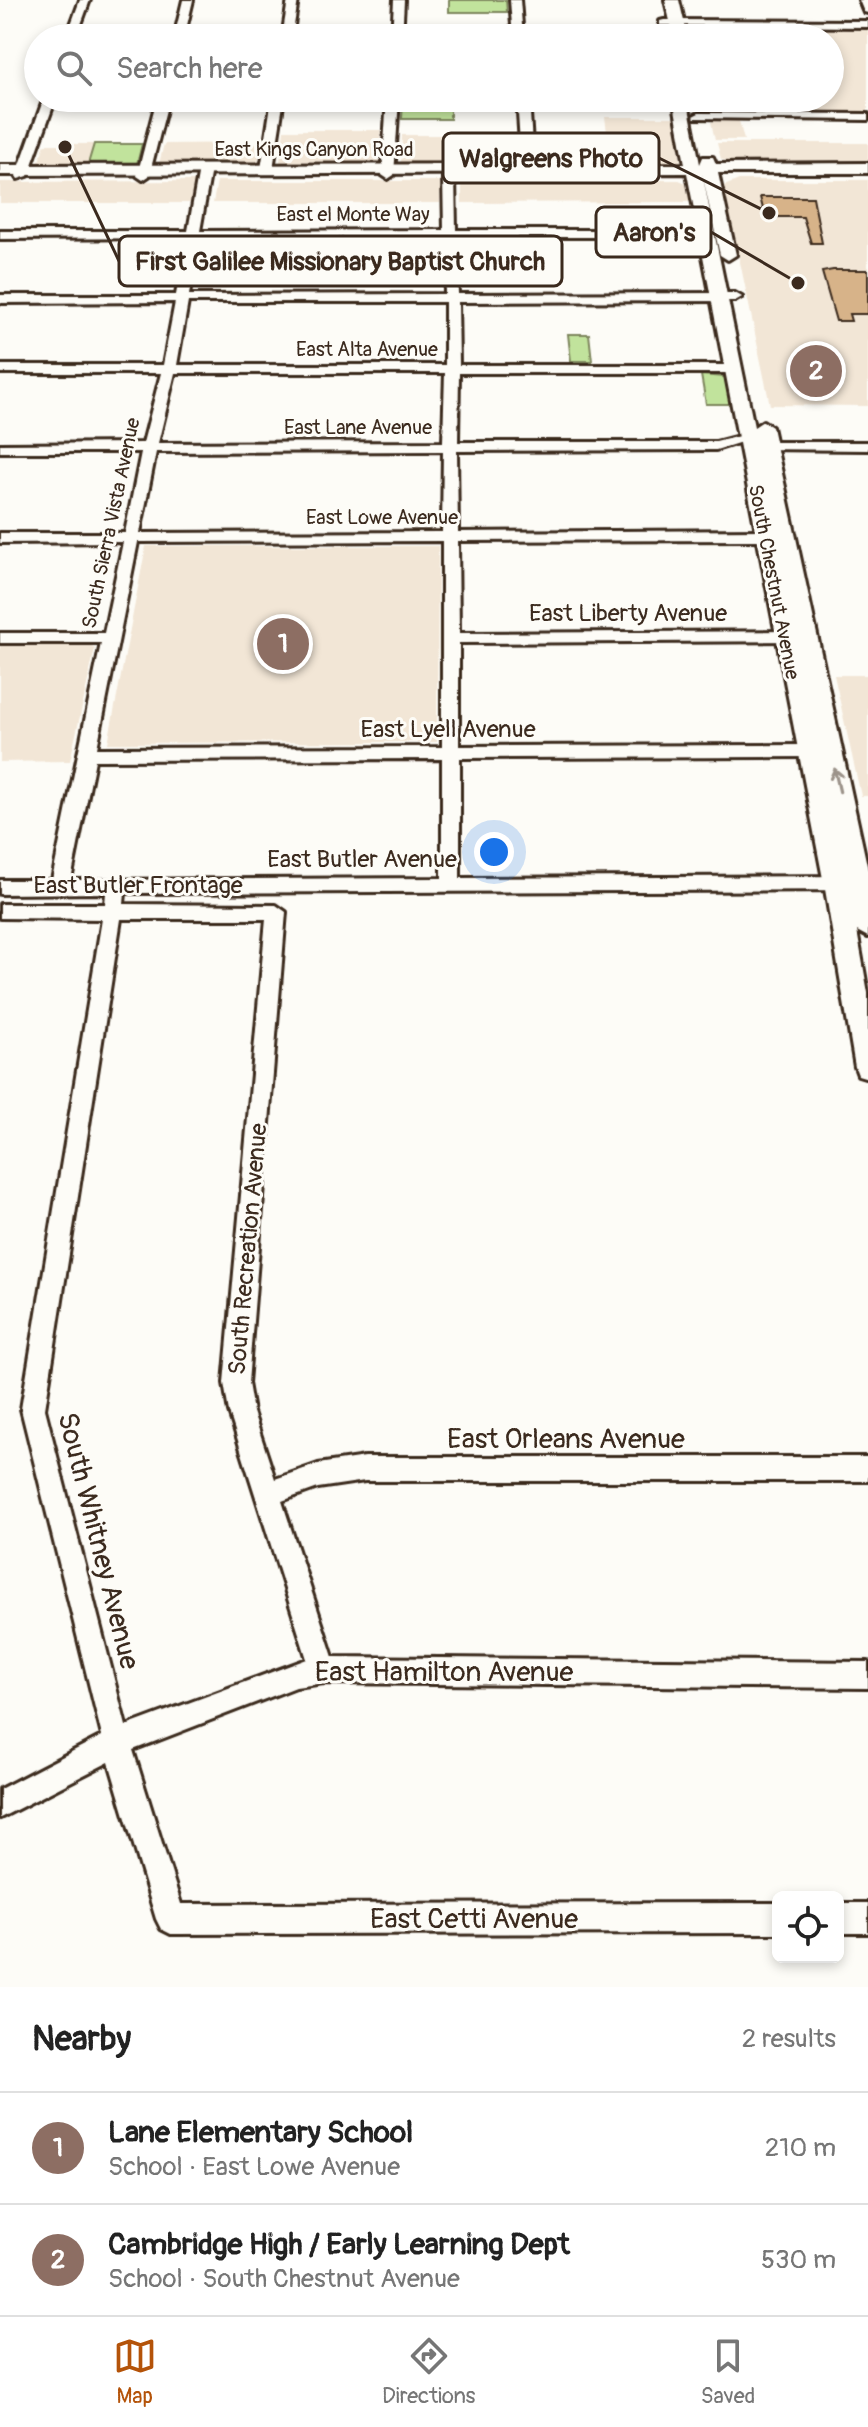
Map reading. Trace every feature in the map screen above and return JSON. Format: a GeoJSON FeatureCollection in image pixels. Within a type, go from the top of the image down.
{"type":"FeatureCollection","features":[{"type":"Feature","properties":{"kind":"main road"},"geometry":{"type":"LineString","coordinates":[[659,0],[671,23]]}},
{"type":"Feature","properties":{"kind":"main road"},"geometry":{"type":"LineString","coordinates":[[671,23],[672,0]]}},
{"type":"Feature","properties":{"kind":"main road","name":"South Chestnut Avenue"},"geometry":{"type":"LineString","coordinates":[[682,112],[705,233],[727,297],[753,447],[764,535],[795,636],[854,883],[868,1067]]}},
{"type":"Feature","properties":{"kind":"main road","name":"South Chestnut Avenue"},"geometry":{"type":"LineString","coordinates":[[698,112],[730,267],[727,297],[734,369],[753,447],[789,561],[809,751],[868,928]]}},
{"type":"Feature","properties":{"kind":"main road","name":"East Kings Canyon Road"},"geometry":{"type":"LineString","coordinates":[[0,170],[24,173],[204,173],[868,168]]}},
{"type":"Feature","properties":{"kind":"main road","name":"East Kings Canyon Road"},"geometry":{"type":"LineString","coordinates":[[204,173],[267,169],[449,176],[528,171]]}},
{"type":"Feature","properties":{"kind":"main road","name":"East Kings Canyon Road"},"geometry":{"type":"LineString","coordinates":[[710,171],[868,175]]}},
{"type":"Feature","properties":{"kind":"main road","name":"East Kings Canyon Road"},"geometry":{"type":"LineString","coordinates":[[0,176],[24,173]]}},
{"type":"Feature","properties":{"kind":"main road"},"geometry":{"type":"LineString","coordinates":[[705,233],[714,239],[720,262],[730,267]]}},
{"type":"Feature","properties":{"kind":"main road"},"geometry":{"type":"LineString","coordinates":[[759,509],[768,512],[778,555],[789,561]]}},
{"type":"Feature","properties":{"kind":"street"},"geometry":{"type":"LineString","coordinates":[[76,24],[85,0]]}},
{"type":"Feature","properties":{"kind":"street"},"geometry":{"type":"LineString","coordinates":[[182,24],[188,0]]}},
{"type":"Feature","properties":{"kind":"street"},"geometry":{"type":"LineString","coordinates":[[289,24],[293,0]]}},
{"type":"Feature","properties":{"kind":"street"},"geometry":{"type":"LineString","coordinates":[[398,24],[399,0]]}},
{"type":"Feature","properties":{"kind":"street"},"geometry":{"type":"LineString","coordinates":[[515,0],[517,24]]}},
{"type":"Feature","properties":{"kind":"street"},"geometry":{"type":"LineString","coordinates":[[864,0],[868,10]]}},
{"type":"Feature","properties":{"kind":"street"},"geometry":{"type":"LineString","coordinates":[[671,23],[868,24]]}},
{"type":"Feature","properties":{"kind":"street"},"geometry":{"type":"LineString","coordinates":[[24,173],[45,112]]}},
{"type":"Feature","properties":{"kind":"street"},"geometry":{"type":"LineString","coordinates":[[144,173],[159,112]]}},
{"type":"Feature","properties":{"kind":"street"},"geometry":{"type":"LineString","coordinates":[[267,169],[276,112]]}},
{"type":"Feature","properties":{"kind":"street"},"geometry":{"type":"LineString","coordinates":[[388,172],[392,112]]}},
{"type":"Feature","properties":{"kind":"street"},"geometry":{"type":"LineString","coordinates":[[524,112],[528,171]]}},
{"type":"Feature","properties":{"kind":"street"},"geometry":{"type":"LineString","coordinates":[[699,116],[868,117]]}},
{"type":"Feature","properties":{"kind":"street","name":"South Sierra Vista Avenue"},"geometry":{"type":"LineString","coordinates":[[60,886],[149,447],[169,370],[204,173]]}},
{"type":"Feature","properties":{"kind":"street"},"geometry":{"type":"LineString","coordinates":[[449,176],[453,299],[450,447],[451,885]]}},
{"type":"Feature","properties":{"kind":"street","name":"East el Monte Way"},"geometry":{"type":"LineString","coordinates":[[0,235],[705,233]]}},
{"type":"Feature","properties":{"kind":"street"},"geometry":{"type":"LineString","coordinates":[[0,299],[727,297]]}},
{"type":"Feature","properties":{"kind":"street","name":"East Alta Avenue"},"geometry":{"type":"LineString","coordinates":[[0,369],[734,369]]}},
{"type":"Feature","properties":{"kind":"street","name":"East Lane Avenue"},"geometry":{"type":"LineString","coordinates":[[0,448],[868,446]]}},
{"type":"Feature","properties":{"kind":"street","name":"East Lowe Avenue"},"geometry":{"type":"LineString","coordinates":[[0,538],[764,535]]}},
{"type":"Feature","properties":{"kind":"street","name":"East Liberty Avenue"},"geometry":{"type":"LineString","coordinates":[[451,638],[795,636]]}},
{"type":"Feature","properties":{"kind":"street"},"geometry":{"type":"LineString","coordinates":[[0,638],[110,638]]}},
{"type":"Feature","properties":{"kind":"street","name":"East Lyell Avenue"},"geometry":{"type":"LineString","coordinates":[[87,754],[809,751]]}},
{"type":"Feature","properties":{"kind":"street","name":"East Butler Avenue"},"geometry":{"type":"LineString","coordinates":[[0,887],[854,883]]}},
{"type":"Feature","properties":{"kind":"street"},"geometry":{"type":"LineString","coordinates":[[276,912],[310,885]]}},
{"type":"Feature","properties":{"kind":"street","name":"South Whitney Avenue"},"geometry":{"type":"LineString","coordinates":[[117,886],[33,1409],[117,1743],[171,1919]]}},
{"type":"Feature","properties":{"kind":"street","name":"East Butler Frontage"},"geometry":{"type":"LineString","coordinates":[[0,911],[276,912]]}},
{"type":"Feature","properties":{"kind":"street","name":"South Recreation Avenue"},"geometry":{"type":"LineString","coordinates":[[276,912],[236,1383],[241,1412],[324,1670]]}},
{"type":"Feature","properties":{"kind":"street","name":"East Orleans Avenue"},"geometry":{"type":"LineString","coordinates":[[268,1494],[318,1476],[365,1469],[868,1469]]}},
{"type":"Feature","properties":{"kind":"street","name":"East Hamilton Avenue"},"geometry":{"type":"LineString","coordinates":[[0,1804],[117,1743],[296,1674],[324,1670],[868,1675]]}},
{"type":"Feature","properties":{"kind":"street","name":"East Cetti Avenue"},"geometry":{"type":"LineString","coordinates":[[171,1919],[772,1918]]}},
{"type":"Feature","properties":{"kind":"street"},"geometry":{"type":"LineString","coordinates":[[844,1918],[868,1918]]}},
{"type":"Feature","properties":{"kind":"shaded area"},"geometry":{"type":"Polygon","coordinates":[[[844,28],[868,28],[868,112],[844,112],[844,28]]]}},
{"type":"Feature","properties":{"kind":"shaded area"},"geometry":{"type":"Polygon","coordinates":[[[605,117],[675,117],[681,162],[539,164],[537,140],[608,140],[605,117]]]}},
{"type":"Feature","properties":{"kind":"shaded area"},"geometry":{"type":"Polygon","coordinates":[[[739,121],[744,140],[715,140],[711,122],[739,121]]]}},
{"type":"Feature","properties":{"kind":"shaded area"},"geometry":{"type":"Polygon","coordinates":[[[284,130],[381,130],[379,162],[284,164],[280,162],[284,130]]]}},
{"type":"Feature","properties":{"kind":"shaded area"},"geometry":{"type":"Polygon","coordinates":[[[402,135],[450,135],[451,140],[516,140],[517,164],[401,164],[402,135]]]}},
{"type":"Feature","properties":{"kind":"shaded area"},"geometry":{"type":"Polygon","coordinates":[[[261,143],[258,164],[159,164],[164,144],[261,143]]]}},
{"type":"Feature","properties":{"kind":"shaded area"},"geometry":{"type":"Polygon","coordinates":[[[717,143],[868,143],[868,164],[732,163],[721,159],[717,143]]]}},
{"type":"Feature","properties":{"kind":"shaded area"},"geometry":{"type":"Polygon","coordinates":[[[45,144],[94,144],[88,164],[38,164],[45,144]]]}},
{"type":"Feature","properties":{"kind":"shaded area"},"geometry":{"type":"Polygon","coordinates":[[[679,180],[686,183],[690,202],[462,203],[462,181],[679,180]]]}},
{"type":"Feature","properties":{"kind":"shaded area"},"geometry":{"type":"Polygon","coordinates":[[[739,180],[868,180],[868,406],[770,405],[724,186],[739,180]]]}},
{"type":"Feature","properties":{"kind":"shaded area"},"geometry":{"type":"Polygon","coordinates":[[[195,181],[190,203],[0,203],[0,182],[195,181]]]}},
{"type":"Feature","properties":{"kind":"shaded area"},"geometry":{"type":"Polygon","coordinates":[[[217,181],[440,181],[440,203],[213,203],[217,181]]]}},
{"type":"Feature","properties":{"kind":"shaded area"},"geometry":{"type":"Polygon","coordinates":[[[146,546],[438,546],[437,742],[108,743],[146,546]]]}},
{"type":"Feature","properties":{"kind":"shaded area"},"geometry":{"type":"Polygon","coordinates":[[[0,646],[92,646],[95,649],[70,761],[0,762],[0,646]]]}},
{"type":"Feature","properties":{"kind":"shaded area"},"geometry":{"type":"Polygon","coordinates":[[[834,675],[868,675],[868,796],[861,796],[834,675]]]}},
{"type":"Feature","properties":{"kind":"green space"},"geometry":{"type":"Polygon","coordinates":[[[449,0],[506,0],[507,12],[449,12],[449,0]]]}},
{"type":"Feature","properties":{"kind":"green space"},"geometry":{"type":"Polygon","coordinates":[[[402,112],[450,112],[450,119],[402,119],[402,112]]]}},
{"type":"Feature","properties":{"kind":"green space"},"geometry":{"type":"Polygon","coordinates":[[[94,144],[142,144],[137,164],[88,164],[94,144]]]}},
{"type":"Feature","properties":{"kind":"green space"},"geometry":{"type":"Polygon","coordinates":[[[568,334],[589,334],[592,361],[571,361],[568,334]]]}},
{"type":"Feature","properties":{"kind":"green space"},"geometry":{"type":"Polygon","coordinates":[[[701,375],[725,377],[730,404],[706,404],[701,375]]]}},
{"type":"Feature","properties":{"kind":"building"},"geometry":{"type":"Polygon","coordinates":[[[760,197],[813,197],[822,243],[811,243],[803,217],[765,217],[760,197]]]}},
{"type":"Feature","properties":{"kind":"building"},"geometry":{"type":"Polygon","coordinates":[[[868,270],[868,314],[849,314],[851,321],[836,321],[822,272],[868,270]]]}},
{"type":"Feature","properties":{"kind":"place","name":"First Galilee Missionary Baptist Church"},"geometry":{"type":"Point","coordinates":[65,147]}},
{"type":"Feature","properties":{"kind":"place","name":"Walgreens Photo"},"geometry":{"type":"Point","coordinates":[769,213]}},
{"type":"Feature","properties":{"kind":"place","name":"Aaron's"},"geometry":{"type":"Point","coordinates":[798,283]}},
{"type":"Feature","properties":{"kind":"place","name":"Cambridge High / Early Learning Dept"},"geometry":{"type":"Point","coordinates":[816,371]}},
{"type":"Feature","properties":{"kind":"place","name":"Lane Elementary School"},"geometry":{"type":"Point","coordinates":[283,644]}}]}
